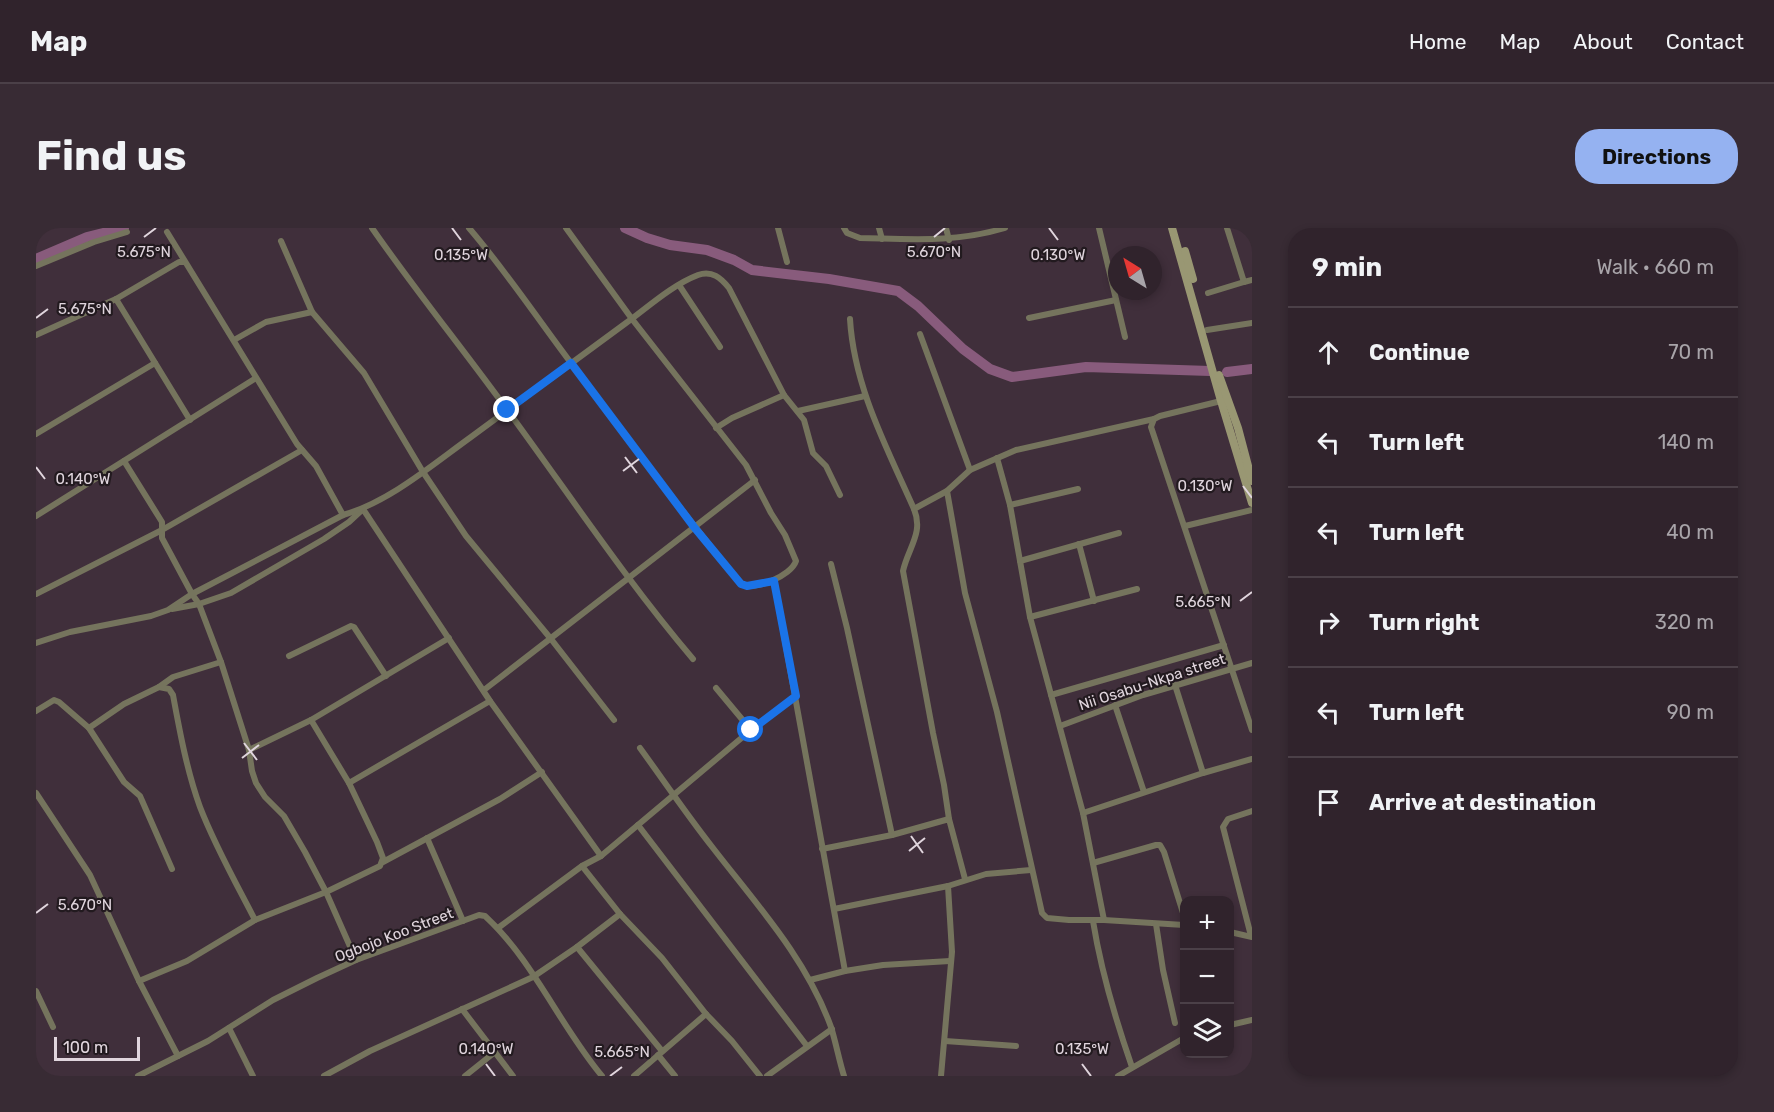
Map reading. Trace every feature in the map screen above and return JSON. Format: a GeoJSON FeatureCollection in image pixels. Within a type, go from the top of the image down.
{"type":"FeatureCollection","features":[{"type":"Feature","properties":{"kind":"main road"},"geometry":{"type":"LineString","coordinates":[[1172,228],[1252,503]]}},
{"type":"Feature","properties":{"kind":"main road"},"geometry":{"type":"LineString","coordinates":[[1178,228],[1252,481]]}},
{"type":"Feature","properties":{"kind":"street"},"geometry":{"type":"LineString","coordinates":[[372,228],[507,410],[628,579],[693,659]]}},
{"type":"Feature","properties":{"kind":"street"},"geometry":{"type":"LineString","coordinates":[[470,228],[694,527],[742,585],[774,581],[794,567],[796,561],[785,535],[755,480],[740,456],[632,319],[566,228]]}},
{"type":"Feature","properties":{"kind":"street"},"geometry":{"type":"LineString","coordinates":[[778,228],[787,262]]}},
{"type":"Feature","properties":{"kind":"street"},"geometry":{"type":"LineString","coordinates":[[844,228],[853,237],[949,240],[973,237],[1005,228]]}},
{"type":"Feature","properties":{"kind":"street"},"geometry":{"type":"LineString","coordinates":[[879,228],[882,238]]}},
{"type":"Feature","properties":{"kind":"street"},"geometry":{"type":"LineString","coordinates":[[946,228],[949,240]]}},
{"type":"Feature","properties":{"kind":"street"},"geometry":{"type":"LineString","coordinates":[[1099,228],[1108,266]]}},
{"type":"Feature","properties":{"kind":"street"},"geometry":{"type":"LineString","coordinates":[[1227,228],[1244,282]]}},
{"type":"Feature","properties":{"kind":"street"},"geometry":{"type":"LineString","coordinates":[[36,266],[94,242],[127,232]]}},
{"type":"Feature","properties":{"kind":"street"},"geometry":{"type":"LineString","coordinates":[[167,232],[256,378],[302,450],[316,466],[343,515]]}},
{"type":"Feature","properties":{"kind":"street"},"geometry":{"type":"LineString","coordinates":[[281,241],[312,312],[364,373],[423,472],[466,536],[614,720]]}},
{"type":"Feature","properties":{"kind":"street"},"geometry":{"type":"LineString","coordinates":[[36,336],[116,299],[179,262],[184,262]]}},
{"type":"Feature","properties":{"kind":"street"},"geometry":{"type":"LineString","coordinates":[[36,643],[70,632],[199,604],[231,593],[314,545],[349,522],[363,509],[423,472],[679,285],[699,274],[715,275],[722,279],[784,395],[798,411],[806,425],[813,453],[826,466],[840,495]]}},
{"type":"Feature","properties":{"kind":"street"},"geometry":{"type":"LineString","coordinates":[[1209,292],[1252,280]]}},
{"type":"Feature","properties":{"kind":"street"},"geometry":{"type":"LineString","coordinates":[[679,285],[720,347]]}},
{"type":"Feature","properties":{"kind":"street"},"geometry":{"type":"LineString","coordinates":[[116,299],[190,420]]}},
{"type":"Feature","properties":{"kind":"street"},"geometry":{"type":"LineString","coordinates":[[1029,318],[1116,300],[1125,337]]}},
{"type":"Feature","properties":{"kind":"street"},"geometry":{"type":"LineString","coordinates":[[234,340],[266,322],[312,312]]}},
{"type":"Feature","properties":{"kind":"street"},"geometry":{"type":"LineString","coordinates":[[850,319],[852,345],[865,396],[914,509],[918,527],[914,547],[903,571],[949,819],[965,879]]}},
{"type":"Feature","properties":{"kind":"street"},"geometry":{"type":"LineString","coordinates":[[1207,330],[1252,324]]}},
{"type":"Feature","properties":{"kind":"street"},"geometry":{"type":"LineString","coordinates":[[920,334],[970,470]]}},
{"type":"Feature","properties":{"kind":"street"},"geometry":{"type":"LineString","coordinates":[[36,434],[155,363]]}},
{"type":"Feature","properties":{"kind":"street"},"geometry":{"type":"LineString","coordinates":[[36,516],[256,378]]}},
{"type":"Feature","properties":{"kind":"street"},"geometry":{"type":"LineString","coordinates":[[716,428],[739,414],[784,395]]}},
{"type":"Feature","properties":{"kind":"street"},"geometry":{"type":"LineString","coordinates":[[798,411],[865,396]]}},
{"type":"Feature","properties":{"kind":"street"},"geometry":{"type":"LineString","coordinates":[[914,509],[947,491],[970,470],[1016,450],[1154,419],[1221,401]]}},
{"type":"Feature","properties":{"kind":"street"},"geometry":{"type":"LineString","coordinates":[[1154,419],[1151,427],[1252,730]]}},
{"type":"Feature","properties":{"kind":"street"},"geometry":{"type":"LineString","coordinates":[[36,594],[162,530],[302,450]]}},
{"type":"Feature","properties":{"kind":"street"},"geometry":{"type":"LineString","coordinates":[[997,458],[1010,505],[1030,617],[1083,813],[1104,920]]}},
{"type":"Feature","properties":{"kind":"street"},"geometry":{"type":"LineString","coordinates":[[124,461],[162,522],[162,538],[199,604],[221,662],[249,750],[256,783],[265,797],[284,816],[326,892],[356,960]]}},
{"type":"Feature","properties":{"kind":"street"},"geometry":{"type":"LineString","coordinates":[[484,690],[755,480]]}},
{"type":"Feature","properties":{"kind":"street"},"geometry":{"type":"LineString","coordinates":[[1010,505],[1078,489]]}},
{"type":"Feature","properties":{"kind":"street"},"geometry":{"type":"LineString","coordinates":[[947,491],[965,593],[997,712],[1031,870],[1044,916],[1069,920],[1180,925]]}},
{"type":"Feature","properties":{"kind":"street"},"geometry":{"type":"LineString","coordinates":[[168,610],[192,594],[343,515],[363,509]]}},
{"type":"Feature","properties":{"kind":"street"},"geometry":{"type":"LineString","coordinates":[[363,509],[490,701],[601,856]]}},
{"type":"Feature","properties":{"kind":"street"},"geometry":{"type":"LineString","coordinates":[[1185,526],[1252,510]]}},
{"type":"Feature","properties":{"kind":"street"},"geometry":{"type":"LineString","coordinates":[[1020,561],[1119,533]]}},
{"type":"Feature","properties":{"kind":"street"},"geometry":{"type":"LineString","coordinates":[[1079,544],[1094,601]]}},
{"type":"Feature","properties":{"kind":"street"},"geometry":{"type":"LineString","coordinates":[[831,564],[850,639],[892,835]]}},
{"type":"Feature","properties":{"kind":"street"},"geometry":{"type":"LineString","coordinates":[[774,581],[845,970]]}},
{"type":"Feature","properties":{"kind":"street"},"geometry":{"type":"LineString","coordinates":[[1030,617],[1137,589]]}},
{"type":"Feature","properties":{"kind":"street"},"geometry":{"type":"LineString","coordinates":[[289,656],[351,626],[354,627],[386,676]]}},
{"type":"Feature","properties":{"kind":"street"},"geometry":{"type":"LineString","coordinates":[[249,750],[311,720],[449,638]]}},
{"type":"Feature","properties":{"kind":"street"},"geometry":{"type":"LineString","coordinates":[[1051,695],[1224,645]]}},
{"type":"Feature","properties":{"kind":"street"},"geometry":{"type":"LineString","coordinates":[[89,728],[124,704],[159,687],[173,677],[221,662]]}},
{"type":"Feature","properties":{"kind":"street","name":"Nii Osabu-Nkpa street"},"geometry":{"type":"LineString","coordinates":[[1060,726],[1175,685],[1252,663]]}},
{"type":"Feature","properties":{"kind":"street"},"geometry":{"type":"LineString","coordinates":[[1175,685],[1203,773]]}},
{"type":"Feature","properties":{"kind":"street"},"geometry":{"type":"LineString","coordinates":[[159,687],[169,689],[172,695],[188,768],[200,806],[255,920]]}},
{"type":"Feature","properties":{"kind":"street"},"geometry":{"type":"LineString","coordinates":[[716,688],[751,730]]}},
{"type":"Feature","properties":{"kind":"street"},"geometry":{"type":"LineString","coordinates":[[602,1076],[498,928],[582,866],[601,856],[751,730],[796,696]]}},
{"type":"Feature","properties":{"kind":"street"},"geometry":{"type":"LineString","coordinates":[[36,711],[54,700],[89,728],[124,782],[140,796],[172,869]]}},
{"type":"Feature","properties":{"kind":"street"},"geometry":{"type":"LineString","coordinates":[[349,783],[490,701]]}},
{"type":"Feature","properties":{"kind":"street"},"geometry":{"type":"LineString","coordinates":[[1115,705],[1144,792]]}},
{"type":"Feature","properties":{"kind":"street"},"geometry":{"type":"LineString","coordinates":[[311,720],[349,783],[377,842],[383,862]]}},
{"type":"Feature","properties":{"kind":"street"},"geometry":{"type":"LineString","coordinates":[[640,748],[711,846],[778,929],[810,980],[832,1029],[844,1076]]}},
{"type":"Feature","properties":{"kind":"street"},"geometry":{"type":"LineString","coordinates":[[1083,813],[1252,759]]}},
{"type":"Feature","properties":{"kind":"street"},"geometry":{"type":"LineString","coordinates":[[139,981],[187,961],[255,920],[326,892],[380,866],[383,862],[500,799],[542,772]]}},
{"type":"Feature","properties":{"kind":"street"},"geometry":{"type":"LineString","coordinates":[[36,793],[90,875],[139,981],[178,1056]]}},
{"type":"Feature","properties":{"kind":"street"},"geometry":{"type":"LineString","coordinates":[[1234,933],[1252,937],[1223,827],[1228,819],[1252,811]]}},
{"type":"Feature","properties":{"kind":"street"},"geometry":{"type":"LineString","coordinates":[[822,849],[892,835],[949,819]]}},
{"type":"Feature","properties":{"kind":"street"},"geometry":{"type":"LineString","coordinates":[[638,825],[807,1046]]}},
{"type":"Feature","properties":{"kind":"street"},"geometry":{"type":"LineString","coordinates":[[428,838],[464,921]]}},
{"type":"Feature","properties":{"kind":"street"},"geometry":{"type":"LineString","coordinates":[[1093,863],[1160,845],[1180,900]]}},
{"type":"Feature","properties":{"kind":"street"},"geometry":{"type":"LineString","coordinates":[[582,866],[620,914],[662,958],[706,1014],[732,1041],[760,1076]]}},
{"type":"Feature","properties":{"kind":"street"},"geometry":{"type":"LineString","coordinates":[[834,909],[948,886],[986,874],[1031,870]]}},
{"type":"Feature","properties":{"kind":"street"},"geometry":{"type":"LineString","coordinates":[[941,1076],[952,946],[948,886]]}},
{"type":"Feature","properties":{"kind":"street"},"geometry":{"type":"LineString","coordinates":[[324,1076],[370,1051],[533,976],[577,947],[620,914]]}},
{"type":"Feature","properties":{"kind":"street","name":"Ogbojo Koo Street"},"geometry":{"type":"LineString","coordinates":[[138,1076],[230,1028],[273,1000],[356,960],[475,916],[485,916],[498,928]]}},
{"type":"Feature","properties":{"kind":"street"},"geometry":{"type":"LineString","coordinates":[[1093,921],[1107,988],[1132,1067]]}},
{"type":"Feature","properties":{"kind":"street"},"geometry":{"type":"LineString","coordinates":[[1156,924],[1175,1023]]}},
{"type":"Feature","properties":{"kind":"street"},"geometry":{"type":"LineString","coordinates":[[577,947],[660,1053],[675,1076]]}},
{"type":"Feature","properties":{"kind":"street"},"geometry":{"type":"LineString","coordinates":[[810,980],[845,970],[883,964],[950,961]]}},
{"type":"Feature","properties":{"kind":"street"},"geometry":{"type":"LineString","coordinates":[[36,992],[53,1027]]}},
{"type":"Feature","properties":{"kind":"street"},"geometry":{"type":"LineString","coordinates":[[462,1009],[513,1076]]}},
{"type":"Feature","properties":{"kind":"street"},"geometry":{"type":"LineString","coordinates":[[633,1076],[706,1014]]}},
{"type":"Feature","properties":{"kind":"street"},"geometry":{"type":"LineString","coordinates":[[1234,1024],[1252,1020]]}},
{"type":"Feature","properties":{"kind":"street"},"geometry":{"type":"LineString","coordinates":[[230,1028],[253,1076]]}},
{"type":"Feature","properties":{"kind":"street"},"geometry":{"type":"LineString","coordinates":[[767,1076],[832,1029]]}},
{"type":"Feature","properties":{"kind":"street"},"geometry":{"type":"LineString","coordinates":[[945,1041],[1016,1046]]}},
{"type":"Feature","properties":{"kind":"street"},"geometry":{"type":"LineString","coordinates":[[1118,1076],[1180,1041]]}},
{"type":"Feature","properties":{"kind":"street"},"geometry":{"type":"LineString","coordinates":[[465,1076],[495,1052]]}},
{"type":"Feature","properties":{"kind":"waterway"},"geometry":{"type":"LineString","coordinates":[[36,259],[87,237],[124,228]]}},
{"type":"Feature","properties":{"kind":"waterway"},"geometry":{"type":"LineString","coordinates":[[625,228],[670,245],[707,250],[734,260],[752,270],[829,279],[898,291],[918,306],[963,349],[990,369],[1012,377],[1086,367],[1210,371]]}},
{"type":"Feature","properties":{"kind":"waterway"},"geometry":{"type":"LineString","coordinates":[[1227,372],[1252,369]]}},
{"type":"Feature","properties":{"kind":"route"},"geometry":{"type":"LineString","coordinates":[[507,410],[571,363],[694,527],[741,584],[747,586],[774,581],[796,696],[751,730]]}}]}
